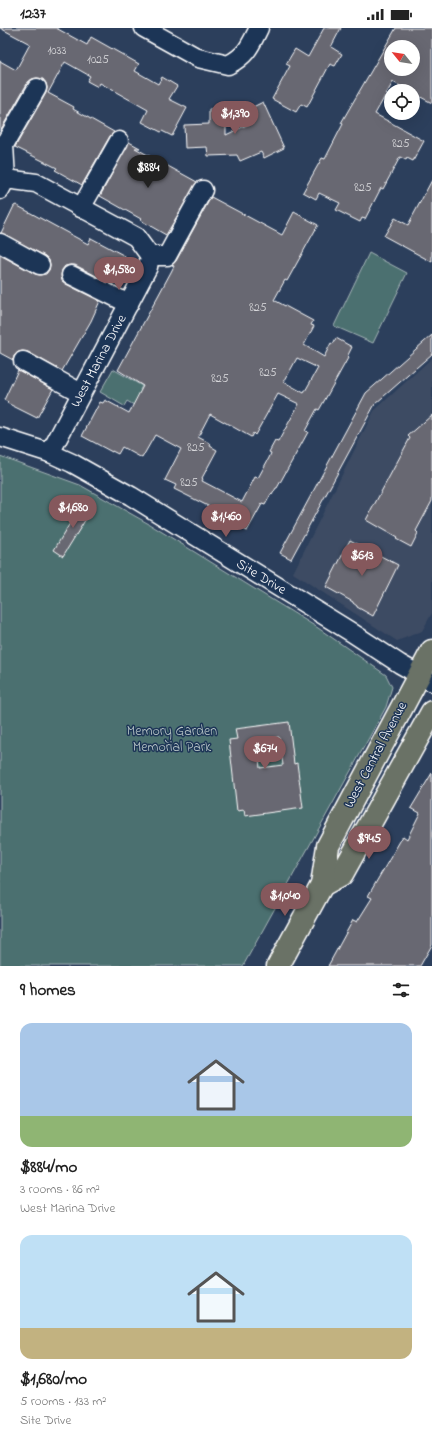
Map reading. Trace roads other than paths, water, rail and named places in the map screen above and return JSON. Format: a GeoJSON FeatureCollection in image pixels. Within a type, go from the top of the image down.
{"type":"FeatureCollection","features":[{"type":"Feature","properties":{"kind":"main road","name":"West Central Avenue"},"geometry":{"type":"LineString","coordinates":[[278,966],[322,885],[328,846],[425,679],[432,651]]}},
{"type":"Feature","properties":{"kind":"main road","name":"West Central Avenue"},"geometry":{"type":"LineString","coordinates":[[322,885],[342,874],[432,712]]}},
{"type":"Feature","properties":{"kind":"street"},"geometry":{"type":"LineString","coordinates":[[144,28],[198,58],[228,65],[239,59],[248,49],[260,28]]}},
{"type":"Feature","properties":{"kind":"street"},"geometry":{"type":"LineString","coordinates":[[37,88],[4,145],[3,184],[36,184],[136,238],[150,256],[167,256],[203,190]]}},
{"type":"Feature","properties":{"kind":"street"},"geometry":{"type":"LineString","coordinates":[[81,208],[119,141]]}},
{"type":"Feature","properties":{"kind":"street"},"geometry":{"type":"LineString","coordinates":[[0,243],[40,265]]}},
{"type":"Feature","properties":{"kind":"street","name":"West Marina Drive"},"geometry":{"type":"LineString","coordinates":[[50,453],[148,267],[150,256]]}},
{"type":"Feature","properties":{"kind":"street"},"geometry":{"type":"LineString","coordinates":[[71,275],[129,304]]}},
{"type":"Feature","properties":{"kind":"street"},"geometry":{"type":"LineString","coordinates":[[23,361],[81,393]]}},
{"type":"Feature","properties":{"kind":"street","name":"Site Drive"},"geometry":{"type":"LineString","coordinates":[[0,437],[50,453],[72,463],[131,496],[425,679]]}},
{"type":"Feature","properties":{"kind":"park label","name":"Memory Garden Memorial Park"},"geometry":{"type":"Point","coordinates":[172,740]}}]}
